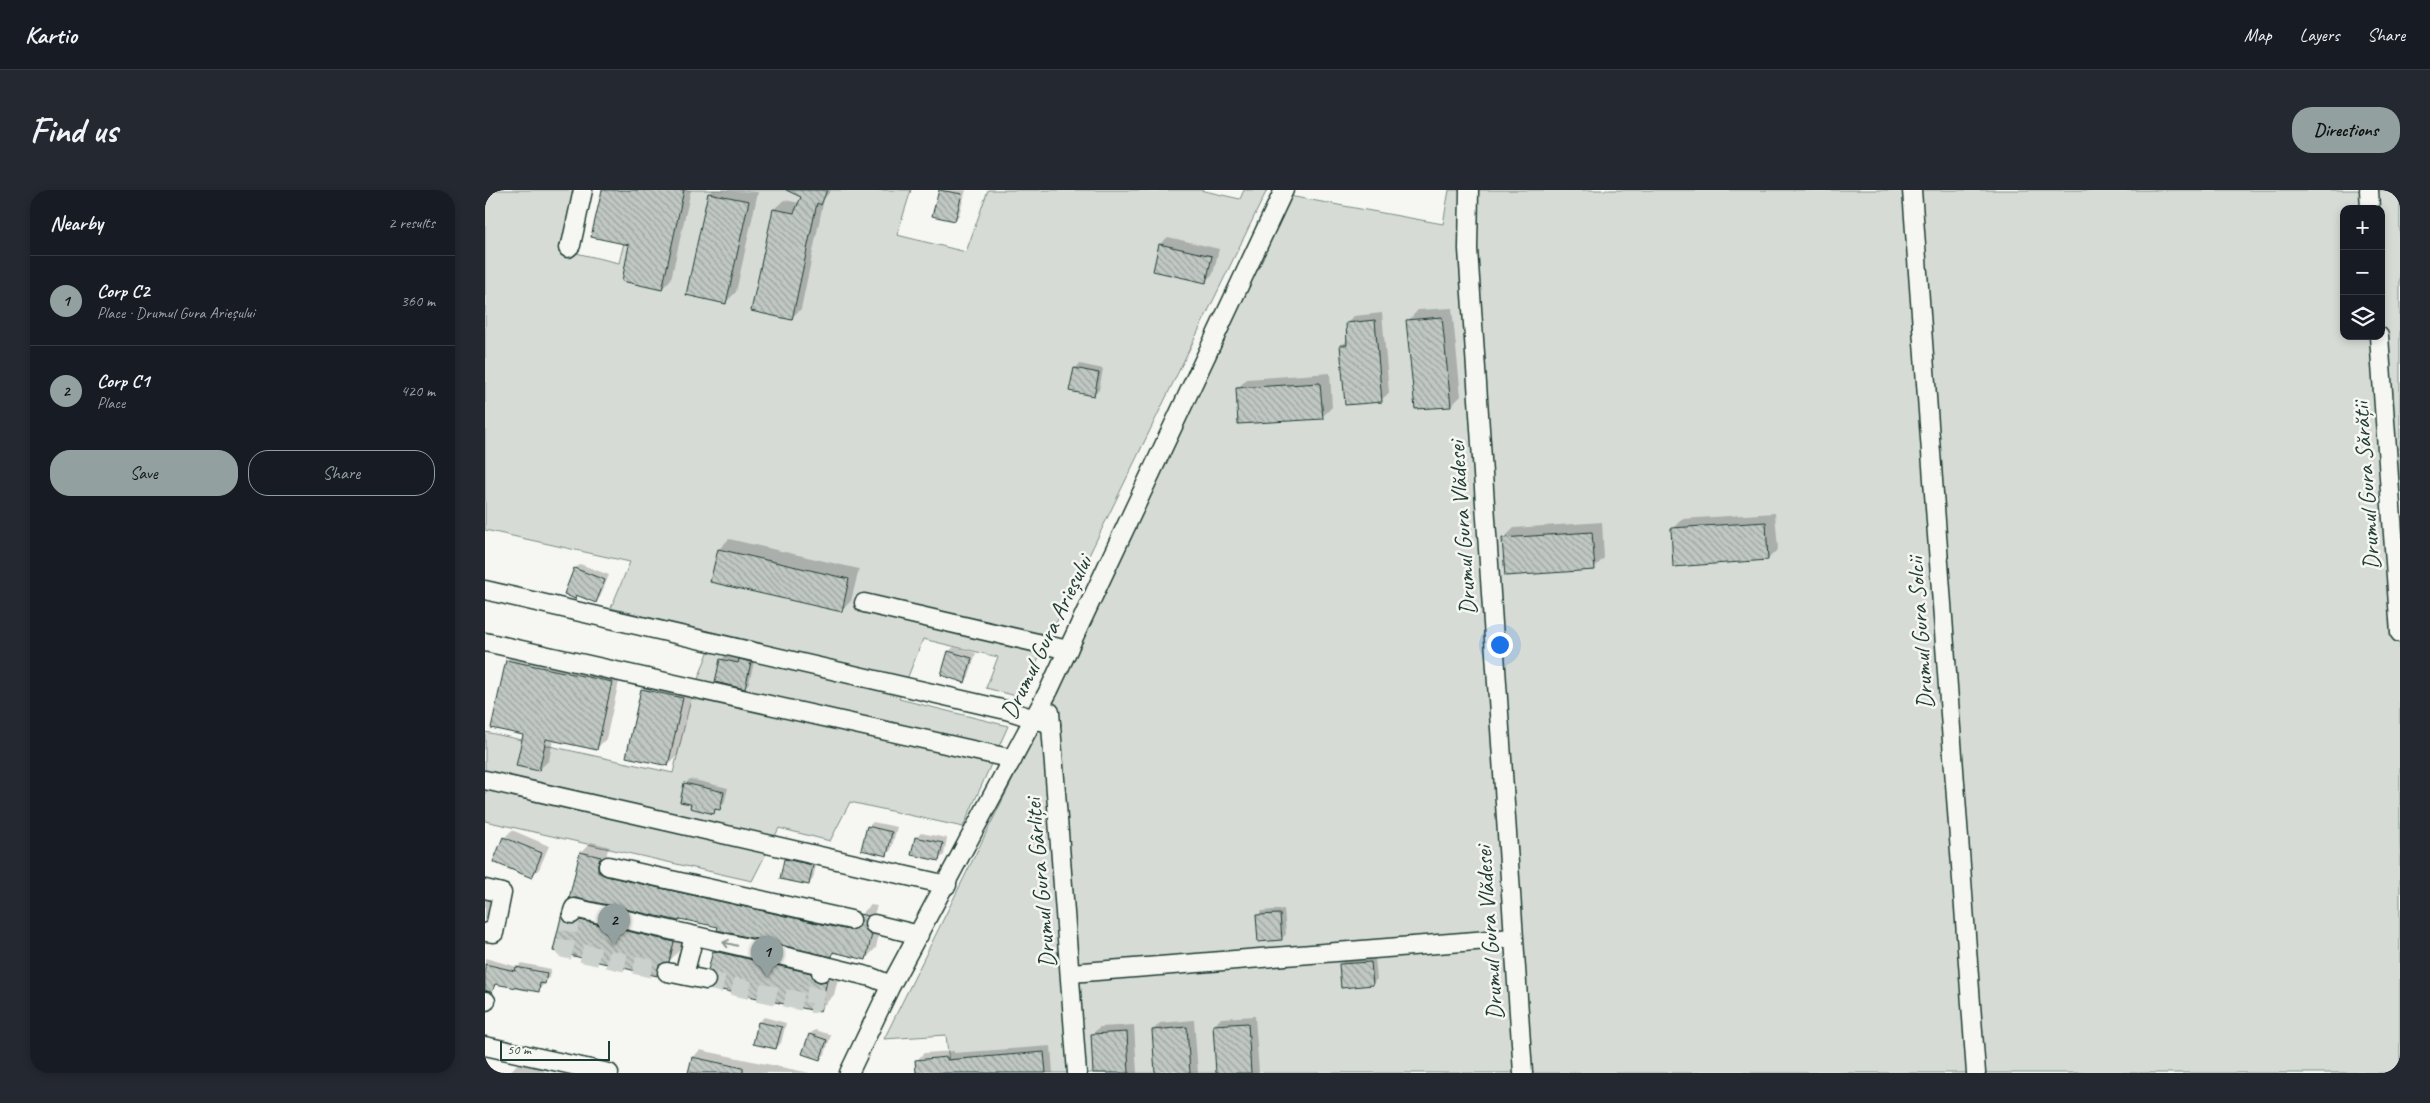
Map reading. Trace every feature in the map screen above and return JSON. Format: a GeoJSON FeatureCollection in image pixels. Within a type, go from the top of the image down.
{"type":"FeatureCollection","features":[{"type":"Feature","properties":{"kind":"street"},"geometry":{"type":"LineString","coordinates":[[568,248],[571,245],[583,190]]}},
{"type":"Feature","properties":{"kind":"street","name":"Drumul Gura Arieșului"},"geometry":{"type":"LineString","coordinates":[[849,1073],[891,985],[947,884],[1049,690],[1284,190]]}},
{"type":"Feature","properties":{"kind":"street","name":"Drumul Gura Vlădesei"},"geometry":{"type":"LineString","coordinates":[[1469,190],[1468,249],[1523,1073]]}},
{"type":"Feature","properties":{"kind":"street","name":"Drumul Gura Solcii"},"geometry":{"type":"LineString","coordinates":[[1912,190],[1976,1073]]}},
{"type":"Feature","properties":{"kind":"street"},"geometry":{"type":"LineString","coordinates":[[2369,190],[2370,205]]}},
{"type":"Feature","properties":{"kind":"street","name":"Drumul Gura Sărății"},"geometry":{"type":"LineString","coordinates":[[2379,340],[2400,633]]}},
{"type":"Feature","properties":{"kind":"street"},"geometry":{"type":"LineString","coordinates":[[485,590],[1034,718],[1051,724]]}},
{"type":"Feature","properties":{"kind":"street"},"geometry":{"type":"LineString","coordinates":[[864,603],[1068,650]]}},
{"type":"Feature","properties":{"kind":"street"},"geometry":{"type":"LineString","coordinates":[[485,642],[1013,758]]}},
{"type":"Feature","properties":{"kind":"street","name":"Drumul Gura Gârliței"},"geometry":{"type":"LineString","coordinates":[[1049,690],[1077,1073]]}},
{"type":"Feature","properties":{"kind":"street"},"geometry":{"type":"LineString","coordinates":[[485,780],[947,884]]}},
{"type":"Feature","properties":{"kind":"street"},"geometry":{"type":"LineString","coordinates":[[608,866],[851,920]]}},
{"type":"Feature","properties":{"kind":"street"},"geometry":{"type":"LineString","coordinates":[[485,889],[502,893],[494,933],[487,932]]}},
{"type":"Feature","properties":{"kind":"street"},"geometry":{"type":"LineString","coordinates":[[572,914],[574,908],[822,969],[871,977],[891,985]]}},
{"type":"Feature","properties":{"kind":"street"},"geometry":{"type":"LineString","coordinates":[[874,924],[919,935]]}},
{"type":"Feature","properties":{"kind":"street"},"geometry":{"type":"LineString","coordinates":[[694,936],[675,974],[706,980]]}},
{"type":"Feature","properties":{"kind":"street"},"geometry":{"type":"LineString","coordinates":[[1071,973],[1513,938]]}},
{"type":"Feature","properties":{"kind":"street"},"geometry":{"type":"LineString","coordinates":[[485,1046],[609,1073]]}},
{"type":"Feature","properties":{"kind":"shaded area"},"geometry":{"type":"Polygon","coordinates":[[[485,190],[576,190],[563,250],[619,263],[637,190],[911,190],[897,235],[966,252],[988,190],[1200,190],[1240,199],[1244,190],[1267,190],[1020,697],[986,688],[998,657],[923,639],[899,699],[1008,726],[963,827],[850,802],[830,841],[779,828],[752,881],[485,821],[485,732],[673,773],[692,695],[715,634],[611,608],[630,562],[485,530],[485,190]]]}},
{"type":"Feature","properties":{"kind":"shaded area"},"geometry":{"type":"Polygon","coordinates":[[[1449,190],[2400,190],[2400,1073],[950,1073],[946,1035],[884,1039],[1054,696],[1289,196],[1443,224],[1449,190]]]}},
{"type":"Feature","properties":{"kind":"building"},"geometry":{"type":"Polygon","coordinates":[[[602,190],[684,190],[662,290],[622,281],[629,245],[591,237],[602,190]]]}},
{"type":"Feature","properties":{"kind":"building"},"geometry":{"type":"Polygon","coordinates":[[[786,190],[827,190],[821,205],[817,203],[792,320],[751,311],[773,209],[794,213],[801,197],[786,190]]]}},
{"type":"Feature","properties":{"kind":"building"},"geometry":{"type":"Polygon","coordinates":[[[939,190],[962,194],[955,221],[932,216],[939,190]]]}},
{"type":"Feature","properties":{"kind":"building"},"geometry":{"type":"Polygon","coordinates":[[[708,193],[749,201],[726,304],[686,295],[708,193]]]}},
{"type":"Feature","properties":{"kind":"building"},"geometry":{"type":"Polygon","coordinates":[[[1159,244],[1212,256],[1206,283],[1153,271],[1159,244]]]}},
{"type":"Feature","properties":{"kind":"building"},"geometry":{"type":"Polygon","coordinates":[[[1442,317],[1451,407],[1415,409],[1406,320],[1442,317]]]}},
{"type":"Feature","properties":{"kind":"building"},"geometry":{"type":"Polygon","coordinates":[[[1375,320],[1382,402],[1345,405],[1340,345],[1347,345],[1346,323],[1375,320]]]}},
{"type":"Feature","properties":{"kind":"building"},"geometry":{"type":"Polygon","coordinates":[[[1074,368],[1099,373],[1094,396],[1069,391],[1074,368]]]}},
{"type":"Feature","properties":{"kind":"building"},"geometry":{"type":"Polygon","coordinates":[[[1320,383],[1323,419],[1238,424],[1236,388],[1320,383]]]}},
{"type":"Feature","properties":{"kind":"building"},"geometry":{"type":"Polygon","coordinates":[[[1766,522],[1768,560],[1673,567],[1671,528],[1766,522]]]}},
{"type":"Feature","properties":{"kind":"building"},"geometry":{"type":"Polygon","coordinates":[[[1592,532],[1595,570],[1505,576],[1502,538],[1592,532]]]}},
{"type":"Feature","properties":{"kind":"building"},"geometry":{"type":"Polygon","coordinates":[[[718,549],[849,579],[842,612],[710,582],[718,549]]]}},
{"type":"Feature","properties":{"kind":"building"},"geometry":{"type":"Polygon","coordinates":[[[574,568],[605,580],[596,603],[576,595],[575,599],[564,594],[574,568]]]}},
{"type":"Feature","properties":{"kind":"building"},"geometry":{"type":"Polygon","coordinates":[[[948,651],[972,658],[965,683],[941,675],[948,651]]]}},
{"type":"Feature","properties":{"kind":"building"},"geometry":{"type":"Polygon","coordinates":[[[720,659],[738,663],[739,659],[751,662],[745,689],[715,682],[720,659]]]}},
{"type":"Feature","properties":{"kind":"building"},"geometry":{"type":"Polygon","coordinates":[[[506,660],[612,682],[597,750],[546,739],[539,771],[516,766],[523,735],[491,728],[506,660]]]}},
{"type":"Feature","properties":{"kind":"building"},"geometry":{"type":"Polygon","coordinates":[[[641,689],[683,698],[668,766],[626,757],[641,689]]]}},
{"type":"Feature","properties":{"kind":"building"},"geometry":{"type":"Polygon","coordinates":[[[684,783],[724,792],[720,810],[715,809],[714,814],[690,808],[691,804],[680,802],[684,783]]]}},
{"type":"Feature","properties":{"kind":"building"},"geometry":{"type":"Polygon","coordinates":[[[867,826],[892,832],[887,856],[861,850],[867,826]]]}},
{"type":"Feature","properties":{"kind":"building"},"geometry":{"type":"Polygon","coordinates":[[[503,837],[542,853],[532,878],[493,862],[503,837]]]}},
{"type":"Feature","properties":{"kind":"building"},"geometry":{"type":"Polygon","coordinates":[[[915,837],[943,843],[939,861],[911,855],[915,837]]]}},
{"type":"Feature","properties":{"kind":"building"},"geometry":{"type":"Polygon","coordinates":[[[580,852],[601,857],[598,863],[598,872],[606,876],[849,930],[859,927],[861,922],[859,914],[868,916],[864,926],[872,934],[866,960],[833,952],[832,957],[717,930],[718,927],[680,919],[679,921],[576,898],[569,899],[580,852]]]}},
{"type":"Feature","properties":{"kind":"building"},"geometry":{"type":"Polygon","coordinates":[[[784,859],[813,865],[809,885],[780,879],[784,859]]]}},
{"type":"Feature","properties":{"kind":"building"},"geometry":{"type":"Polygon","coordinates":[[[562,913],[564,921],[569,924],[575,924],[580,920],[674,942],[669,962],[659,965],[657,976],[553,951],[562,913]]]}},
{"type":"Feature","properties":{"kind":"building"},"geometry":{"type":"Polygon","coordinates":[[[1280,914],[1282,940],[1258,942],[1256,915],[1280,914]]]}},
{"type":"Feature","properties":{"kind":"building"},"geometry":{"type":"Polygon","coordinates":[[[713,951],[811,973],[814,980],[819,982],[827,981],[820,1012],[713,988],[716,977],[708,970],[713,951]]]}},
{"type":"Feature","properties":{"kind":"building"},"geometry":{"type":"Polygon","coordinates":[[[1371,962],[1373,985],[1341,988],[1339,964],[1371,962]]]}},
{"type":"Feature","properties":{"kind":"building"},"geometry":{"type":"Polygon","coordinates":[[[485,964],[515,971],[516,967],[547,973],[545,984],[540,983],[539,992],[495,984],[492,993],[485,990],[485,964]]]}},
{"type":"Feature","properties":{"kind":"building"},"geometry":{"type":"Polygon","coordinates":[[[758,1022],[782,1027],[776,1049],[753,1044],[758,1022]]]}},
{"type":"Feature","properties":{"kind":"building"},"geometry":{"type":"Polygon","coordinates":[[[1248,1023],[1251,1073],[1216,1073],[1213,1025],[1248,1023]]]}},
{"type":"Feature","properties":{"kind":"building"},"geometry":{"type":"Polygon","coordinates":[[[1187,1027],[1190,1073],[1155,1073],[1152,1030],[1187,1027]]]}},
{"type":"Feature","properties":{"kind":"building"},"geometry":{"type":"Polygon","coordinates":[[[1127,1032],[1129,1073],[1093,1073],[1091,1034],[1127,1032]]]}},
{"type":"Feature","properties":{"kind":"building"},"geometry":{"type":"Polygon","coordinates":[[[809,1034],[827,1040],[820,1060],[802,1054],[809,1034]]]}},
{"type":"Feature","properties":{"kind":"building"},"geometry":{"type":"Polygon","coordinates":[[[1044,1052],[1046,1073],[916,1073],[915,1060],[947,1057],[947,1060],[1044,1052]]]}},
{"type":"Feature","properties":{"kind":"building"},"geometry":{"type":"Polygon","coordinates":[[[692,1057],[743,1068],[743,1073],[688,1073],[692,1057]]]}},
{"type":"Feature","properties":{"kind":"tunnel"},"geometry":{"type":"LineString","coordinates":[[572,914],[564,949],[667,972]]}},
{"type":"Feature","properties":{"kind":"tunnel"},"geometry":{"type":"LineString","coordinates":[[706,980],[813,1004],[821,972]]}},
{"type":"Feature","properties":{"kind":"place","name":"Corp C1"},"geometry":{"type":"Point","coordinates":[614,945]}},
{"type":"Feature","properties":{"kind":"place","name":"Corp C2"},"geometry":{"type":"Point","coordinates":[767,977]}}]}
